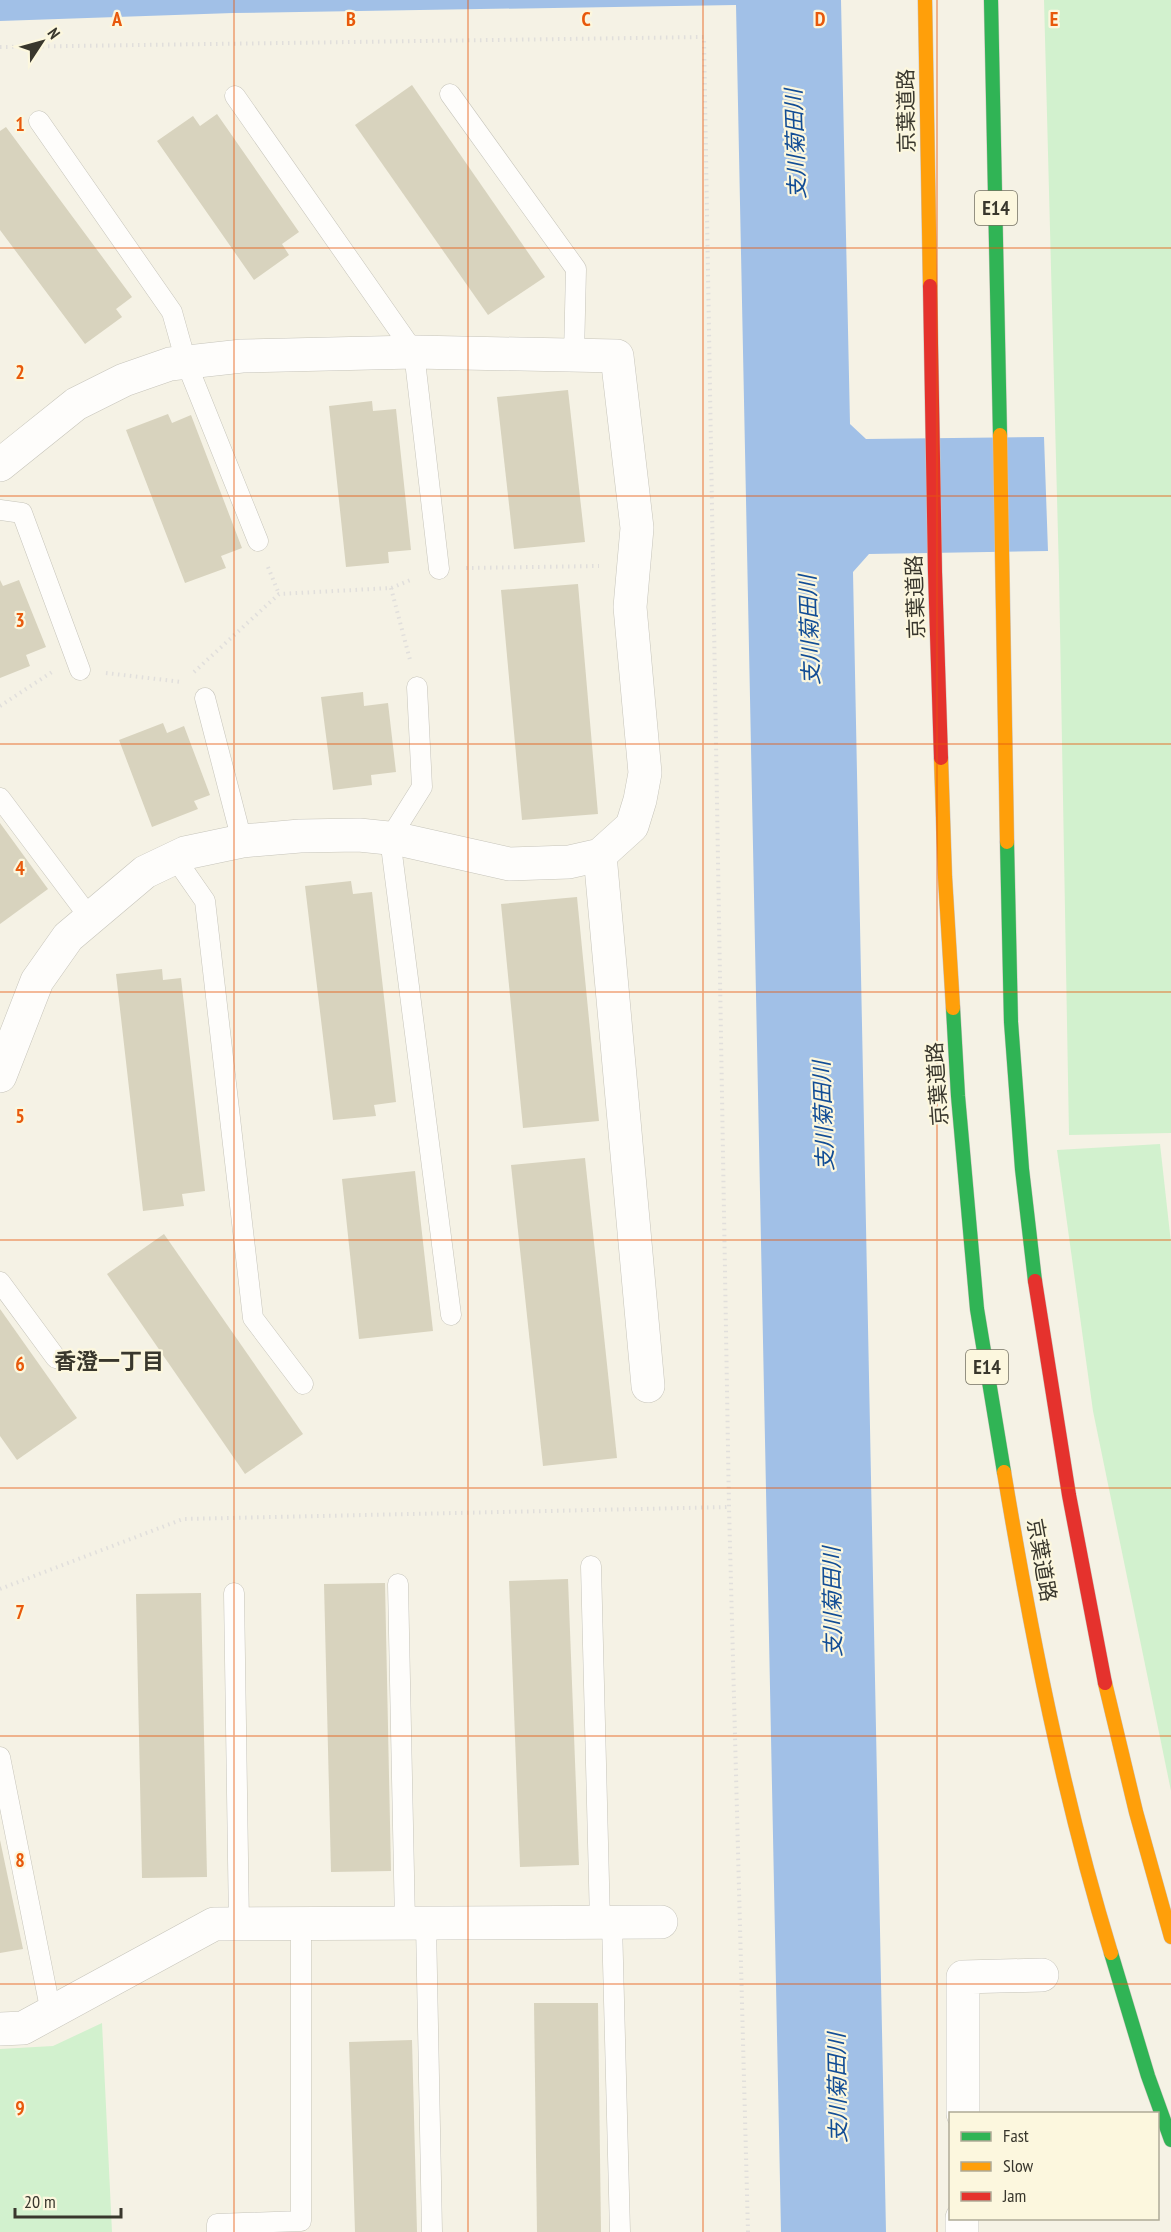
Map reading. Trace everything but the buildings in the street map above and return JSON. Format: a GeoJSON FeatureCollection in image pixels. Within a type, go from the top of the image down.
{"type":"FeatureCollection","features":[{"type":"Feature","properties":{"kind":"highway","name":"京葉道路"},"geometry":{"type":"LineString","coordinates":[[925,0],[931,416],[946,888],[958,1096],[977,1309],[1043,1682],[1087,1875],[1148,2076],[1171,2140]]}},
{"type":"Feature","properties":{"kind":"highway","name":"京葉道路"},"geometry":{"type":"LineString","coordinates":[[991,0],[1011,1022],[1024,1191],[1044,1346],[1075,1540],[1110,1707],[1153,1878],[1171,1937]]}},
{"type":"Feature","properties":{"kind":"street"},"geometry":{"type":"LineString","coordinates":[[0,465],[76,404],[124,380],[170,364],[242,356],[414,352],[617,356],[637,528],[630,607],[645,773],[632,826],[600,855],[569,862],[509,864],[390,838],[359,835],[242,841],[184,853],[144,872],[68,937],[37,981],[0,1076]]}},
{"type":"Feature","properties":{"kind":"street"},"geometry":{"type":"LineString","coordinates":[[600,855],[648,1386]]}},
{"type":"Feature","properties":{"kind":"street"},"geometry":{"type":"LineString","coordinates":[[0,2029],[23,2028],[214,1924],[661,1922]]}},
{"type":"Feature","properties":{"kind":"street"},"geometry":{"type":"LineString","coordinates":[[963,2112],[963,1977],[1042,1975]]}},
{"type":"Feature","properties":{"kind":"lane"},"geometry":{"type":"LineString","coordinates":[[450,94],[576,269],[574,355]]}},
{"type":"Feature","properties":{"kind":"lane"},"geometry":{"type":"LineString","coordinates":[[235,96],[414,352],[439,568]]}},
{"type":"Feature","properties":{"kind":"lane"},"geometry":{"type":"LineString","coordinates":[[39,121],[172,312],[186,362],[258,541]]}},
{"type":"Feature","properties":{"kind":"lane"},"geometry":{"type":"LineString","coordinates":[[0,510],[22,513],[80,670]]}},
{"type":"Feature","properties":{"kind":"lane"},"geometry":{"type":"LineString","coordinates":[[417,687],[422,787],[390,838],[451,1315]]}},
{"type":"Feature","properties":{"kind":"lane"},"geometry":{"type":"LineString","coordinates":[[205,698],[242,841]]}},
{"type":"Feature","properties":{"kind":"lane"},"geometry":{"type":"LineString","coordinates":[[0,798],[90,918]]}},
{"type":"Feature","properties":{"kind":"lane"},"geometry":{"type":"LineString","coordinates":[[175,858],[205,902],[253,1318],[303,1384]]}},
{"type":"Feature","properties":{"kind":"lane"},"geometry":{"type":"LineString","coordinates":[[0,1282],[56,1358]]}},
{"type":"Feature","properties":{"kind":"lane"},"geometry":{"type":"LineString","coordinates":[[591,1566],[620,2232]]}},
{"type":"Feature","properties":{"kind":"lane"},"geometry":{"type":"LineString","coordinates":[[398,1584],[432,2232]]}},
{"type":"Feature","properties":{"kind":"lane"},"geometry":{"type":"LineString","coordinates":[[234,1593],[239,1925]]}},
{"type":"Feature","properties":{"kind":"lane"},"geometry":{"type":"LineString","coordinates":[[0,1757],[51,2013]]}},
{"type":"Feature","properties":{"kind":"lane"},"geometry":{"type":"LineString","coordinates":[[218,2232],[218,2224],[301,2221],[301,1924]]}},
{"type":"Feature","properties":{"kind":"path"},"geometry":{"type":"LineString","coordinates":[[0,47],[704,37],[729,1507],[748,2232]]}},
{"type":"Feature","properties":{"kind":"path"},"geometry":{"type":"LineString","coordinates":[[191,675],[279,594],[391,588],[439,568],[634,565]]}},
{"type":"Feature","properties":{"kind":"path"},"geometry":{"type":"LineString","coordinates":[[391,588],[417,687]]}},
{"type":"Feature","properties":{"kind":"path"},"geometry":{"type":"LineString","coordinates":[[0,706],[58,668],[183,682]]}},
{"type":"Feature","properties":{"kind":"path"},"geometry":{"type":"LineString","coordinates":[[0,1589],[183,1519],[729,1507]]}},
{"type":"Feature","properties":{"kind":"green space"},"geometry":{"type":"Polygon","coordinates":[[[1044,0],[1171,0],[1171,1133],[1069,1135],[1059,574],[1044,0]]]}},
{"type":"Feature","properties":{"kind":"green space"},"geometry":{"type":"Polygon","coordinates":[[[1160,1144],[1171,1243],[1171,1791],[1093,1411],[1057,1150],[1160,1144]]]}},
{"type":"Feature","properties":{"kind":"green space"},"geometry":{"type":"Polygon","coordinates":[[[102,2023],[112,2232],[0,2232],[0,2049],[53,2046],[102,2023]]]}},
{"type":"Feature","properties":{"kind":"water","name":"支川菊田川"},"geometry":{"type":"Polygon","coordinates":[[[0,0],[841,0],[850,424],[866,439],[1044,437],[1048,551],[869,554],[853,572],[886,2232],[781,2232],[736,5],[233,13],[0,21],[0,0]]]}},
{"type":"Feature","properties":{"kind":"traffic: fast"},"geometry":{"type":"LineString","coordinates":[[991,0],[1000,435]]}},
{"type":"Feature","properties":{"kind":"traffic: fast"},"geometry":{"type":"LineString","coordinates":[[1007,842],[1011,1022],[1022,1169],[1035,1281]]}},
{"type":"Feature","properties":{"kind":"traffic: fast"},"geometry":{"type":"LineString","coordinates":[[953,1008],[958,1096],[977,1309],[1004,1472]]}},
{"type":"Feature","properties":{"kind":"traffic: fast"},"geometry":{"type":"LineString","coordinates":[[1111,1953],[1148,2076],[1171,2140]]}},
{"type":"Feature","properties":{"kind":"traffic: slow"},"geometry":{"type":"LineString","coordinates":[[925,0],[930,286]]}},
{"type":"Feature","properties":{"kind":"traffic: slow"},"geometry":{"type":"LineString","coordinates":[[1000,435],[1007,842]]}},
{"type":"Feature","properties":{"kind":"traffic: slow"},"geometry":{"type":"LineString","coordinates":[[941,758],[953,1008]]}},
{"type":"Feature","properties":{"kind":"traffic: slow"},"geometry":{"type":"LineString","coordinates":[[1004,1472],[1025,1593],[1063,1775],[1111,1953]]}},
{"type":"Feature","properties":{"kind":"traffic: slow"},"geometry":{"type":"LineString","coordinates":[[1105,1683],[1136,1812],[1171,1937]]}},
{"type":"Feature","properties":{"kind":"traffic: jam"},"geometry":{"type":"LineString","coordinates":[[930,286],[941,758]]}},
{"type":"Feature","properties":{"kind":"traffic: jam"},"geometry":{"type":"LineString","coordinates":[[1035,1281],[1069,1495],[1105,1683]]}},
{"type":"Feature","properties":{"kind":"district","name":"香澄一丁目"},"geometry":{"type":"Point","coordinates":[109,1361]}}]}
